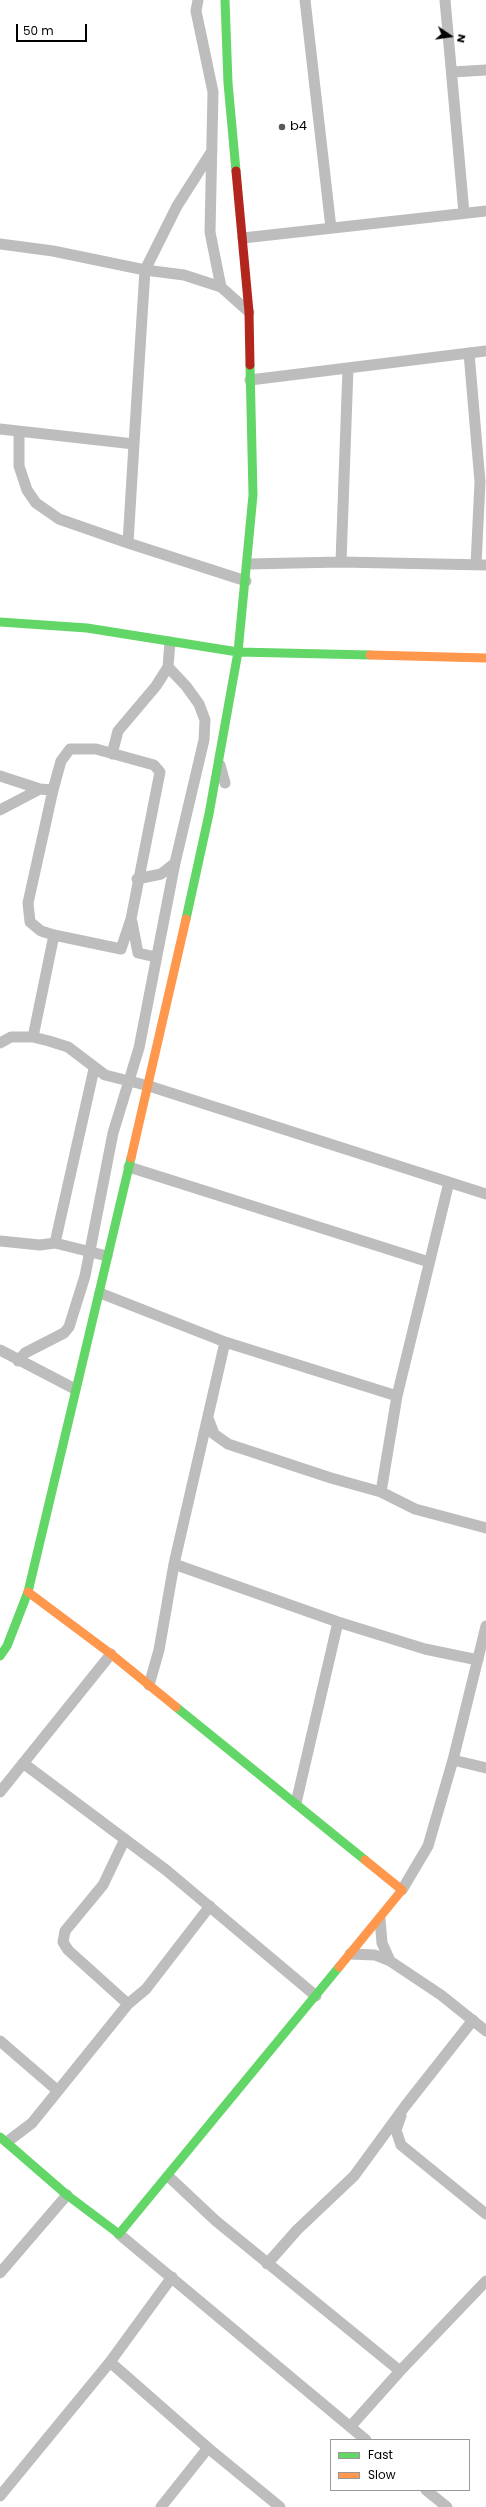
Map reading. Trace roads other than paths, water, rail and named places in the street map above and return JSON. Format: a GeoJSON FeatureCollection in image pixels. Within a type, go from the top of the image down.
{"type":"FeatureCollection","features":[{"type":"Feature","properties":{"kind":"street"},"geometry":{"type":"LineString","coordinates":[[198,0],[196,11],[212,92],[210,232],[221,287]]}},
{"type":"Feature","properties":{"kind":"street"},"geometry":{"type":"LineString","coordinates":[[0,1656],[10,1640],[28,1592],[75,1389],[100,1293],[107,1256],[149,1086],[209,814],[238,652],[248,564],[253,495],[250,312],[228,83],[225,0]]}},
{"type":"Feature","properties":{"kind":"street"},"geometry":{"type":"LineString","coordinates":[[305,0],[331,228]]}},
{"type":"Feature","properties":{"kind":"street"},"geometry":{"type":"LineString","coordinates":[[445,0],[453,72],[464,213]]}},
{"type":"Feature","properties":{"kind":"street"},"geometry":{"type":"LineString","coordinates":[[453,72],[486,70]]}},
{"type":"Feature","properties":{"kind":"street"},"geometry":{"type":"LineString","coordinates":[[128,543],[145,270],[177,206],[212,150]]}},
{"type":"Feature","properties":{"kind":"street"},"geometry":{"type":"LineString","coordinates":[[243,238],[486,211]]}},
{"type":"Feature","properties":{"kind":"street"},"geometry":{"type":"LineString","coordinates":[[0,244],[53,251],[145,270],[184,275],[221,287],[250,312]]}},
{"type":"Feature","properties":{"kind":"street"},"geometry":{"type":"LineString","coordinates":[[250,380],[486,351]]}},
{"type":"Feature","properties":{"kind":"street"},"geometry":{"type":"LineString","coordinates":[[248,564],[341,562],[481,565],[480,482],[469,354]]}},
{"type":"Feature","properties":{"kind":"street"},"geometry":{"type":"LineString","coordinates":[[341,562],[348,368]]}},
{"type":"Feature","properties":{"kind":"street"},"geometry":{"type":"LineString","coordinates":[[0,429],[134,444]]}},
{"type":"Feature","properties":{"kind":"street"},"geometry":{"type":"LineString","coordinates":[[19,432],[19,466],[27,490],[36,502],[59,519],[246,581]]}},
{"type":"Feature","properties":{"kind":"street"},"geometry":{"type":"LineString","coordinates":[[0,622],[87,628],[238,652],[486,658]]}},
{"type":"Feature","properties":{"kind":"street"},"geometry":{"type":"LineString","coordinates":[[112,754],[118,730],[156,686],[168,667],[170,642]]}},
{"type":"Feature","properties":{"kind":"street"},"geometry":{"type":"LineString","coordinates":[[18,1361],[25,1353],[64,1333],[69,1327],[85,1276],[88,1252],[113,1133],[127,1082],[139,1048],[175,863],[204,740],[205,720],[199,704],[186,686],[168,667]]}},
{"type":"Feature","properties":{"kind":"street"},"geometry":{"type":"LineString","coordinates":[[121,949],[131,919],[137,880],[160,772],[154,765],[96,749],[70,749],[61,761],[54,790],[28,903],[30,922],[41,931],[54,935],[138,953],[156,956]]}},
{"type":"Feature","properties":{"kind":"street"},"geometry":{"type":"LineString","coordinates":[[218,758],[225,783]]}},
{"type":"Feature","properties":{"kind":"street"},"geometry":{"type":"LineString","coordinates":[[0,776],[40,789],[54,790]]}},
{"type":"Feature","properties":{"kind":"street"},"geometry":{"type":"LineString","coordinates":[[0,810],[40,789]]}},
{"type":"Feature","properties":{"kind":"street"},"geometry":{"type":"LineString","coordinates":[[137,880],[161,874],[175,863]]}},
{"type":"Feature","properties":{"kind":"street"},"geometry":{"type":"LineString","coordinates":[[131,919],[138,953]]}},
{"type":"Feature","properties":{"kind":"street"},"geometry":{"type":"LineString","coordinates":[[33,1036],[54,935]]}},
{"type":"Feature","properties":{"kind":"street"},"geometry":{"type":"LineString","coordinates":[[0,1031],[11,1036],[33,1036],[68,1047],[94,1069],[105,1075],[127,1082],[149,1086],[486,1194]]}},
{"type":"Feature","properties":{"kind":"street"},"geometry":{"type":"LineString","coordinates":[[0,1043],[11,1036]]}},
{"type":"Feature","properties":{"kind":"street"},"geometry":{"type":"LineString","coordinates":[[55,1244],[94,1069]]}},
{"type":"Feature","properties":{"kind":"street"},"geometry":{"type":"LineString","coordinates":[[129,1167],[429,1262]]}},
{"type":"Feature","properties":{"kind":"street"},"geometry":{"type":"LineString","coordinates":[[381,1492],[397,1396],[449,1182]]}},
{"type":"Feature","properties":{"kind":"street"},"geometry":{"type":"LineString","coordinates":[[0,1241],[40,1245],[55,1244],[107,1256]]}},
{"type":"Feature","properties":{"kind":"street"},"geometry":{"type":"LineString","coordinates":[[100,1293],[225,1342],[397,1396]]}},
{"type":"Feature","properties":{"kind":"street"},"geometry":{"type":"LineString","coordinates":[[149,1685],[159,1650],[174,1564],[225,1342]]}},
{"type":"Feature","properties":{"kind":"street"},"geometry":{"type":"LineString","coordinates":[[0,1350],[18,1361],[75,1389]]}},
{"type":"Feature","properties":{"kind":"street"},"geometry":{"type":"LineString","coordinates":[[208,1418],[214,1434],[228,1444],[331,1478],[381,1492],[415,1509],[486,1528]]}},
{"type":"Feature","properties":{"kind":"street"},"geometry":{"type":"LineString","coordinates":[[174,1564],[338,1622],[425,1649],[478,1660]]}},
{"type":"Feature","properties":{"kind":"street"},"geometry":{"type":"LineString","coordinates":[[28,1592],[111,1654],[296,1802],[402,1890]]}},
{"type":"Feature","properties":{"kind":"street"},"geometry":{"type":"LineString","coordinates":[[296,1802],[338,1622]]}},
{"type":"Feature","properties":{"kind":"street"},"geometry":{"type":"LineString","coordinates":[[119,2234],[380,1919],[402,1890],[428,1846],[486,1627]]}},
{"type":"Feature","properties":{"kind":"street"},"geometry":{"type":"LineString","coordinates":[[0,1792],[111,1654]]}},
{"type":"Feature","properties":{"kind":"street"},"geometry":{"type":"LineString","coordinates":[[452,1760],[486,1768]]}},
{"type":"Feature","properties":{"kind":"street"},"geometry":{"type":"LineString","coordinates":[[23,1763],[126,1839],[210,1906],[316,1996]]}},
{"type":"Feature","properties":{"kind":"street"},"geometry":{"type":"LineString","coordinates":[[126,1839],[103,1885],[64,1931],[63,1942],[68,1950],[128,2004]]}},
{"type":"Feature","properties":{"kind":"street"},"geometry":{"type":"LineString","coordinates":[[210,1906],[146,1989],[128,2004],[32,2123],[3,2139],[67,2195],[119,2234],[172,2277],[365,2439]]}},
{"type":"Feature","properties":{"kind":"street"},"geometry":{"type":"LineString","coordinates":[[380,1919],[382,1942],[390,1961]]}},
{"type":"Feature","properties":{"kind":"street"},"geometry":{"type":"LineString","coordinates":[[350,1954],[375,1955],[390,1961],[473,2020],[486,2031]]}},
{"type":"Feature","properties":{"kind":"street"},"geometry":{"type":"LineString","coordinates":[[267,2264],[297,2230],[354,2176],[406,2105],[473,2020]]}},
{"type":"Feature","properties":{"kind":"street"},"geometry":{"type":"LineString","coordinates":[[0,2041],[58,2091]]}},
{"type":"Feature","properties":{"kind":"street"},"geometry":{"type":"LineString","coordinates":[[406,2105],[396,2130],[401,2145],[486,2214]]}},
{"type":"Feature","properties":{"kind":"street"},"geometry":{"type":"LineString","coordinates":[[168,2176],[216,2221],[267,2264],[400,2371]]}},
{"type":"Feature","properties":{"kind":"street"},"geometry":{"type":"LineString","coordinates":[[0,2273],[67,2195]]}},
{"type":"Feature","properties":{"kind":"street"},"geometry":{"type":"LineString","coordinates":[[0,2496],[110,2362],[172,2277]]}},
{"type":"Feature","properties":{"kind":"street"},"geometry":{"type":"LineString","coordinates":[[350,2427],[400,2371],[486,2281]]}},
{"type":"Feature","properties":{"kind":"street"},"geometry":{"type":"LineString","coordinates":[[110,2362],[208,2448],[280,2507]]}},
{"type":"Feature","properties":{"kind":"street"},"geometry":{"type":"LineString","coordinates":[[161,2507],[208,2448]]}},
{"type":"Feature","properties":{"kind":"street"},"geometry":{"type":"LineString","coordinates":[[427,2491],[447,2507]]}},
{"type":"Feature","properties":{"kind":"place","name":"b4"},"geometry":{"type":"Point","coordinates":[282,127]}}]}
